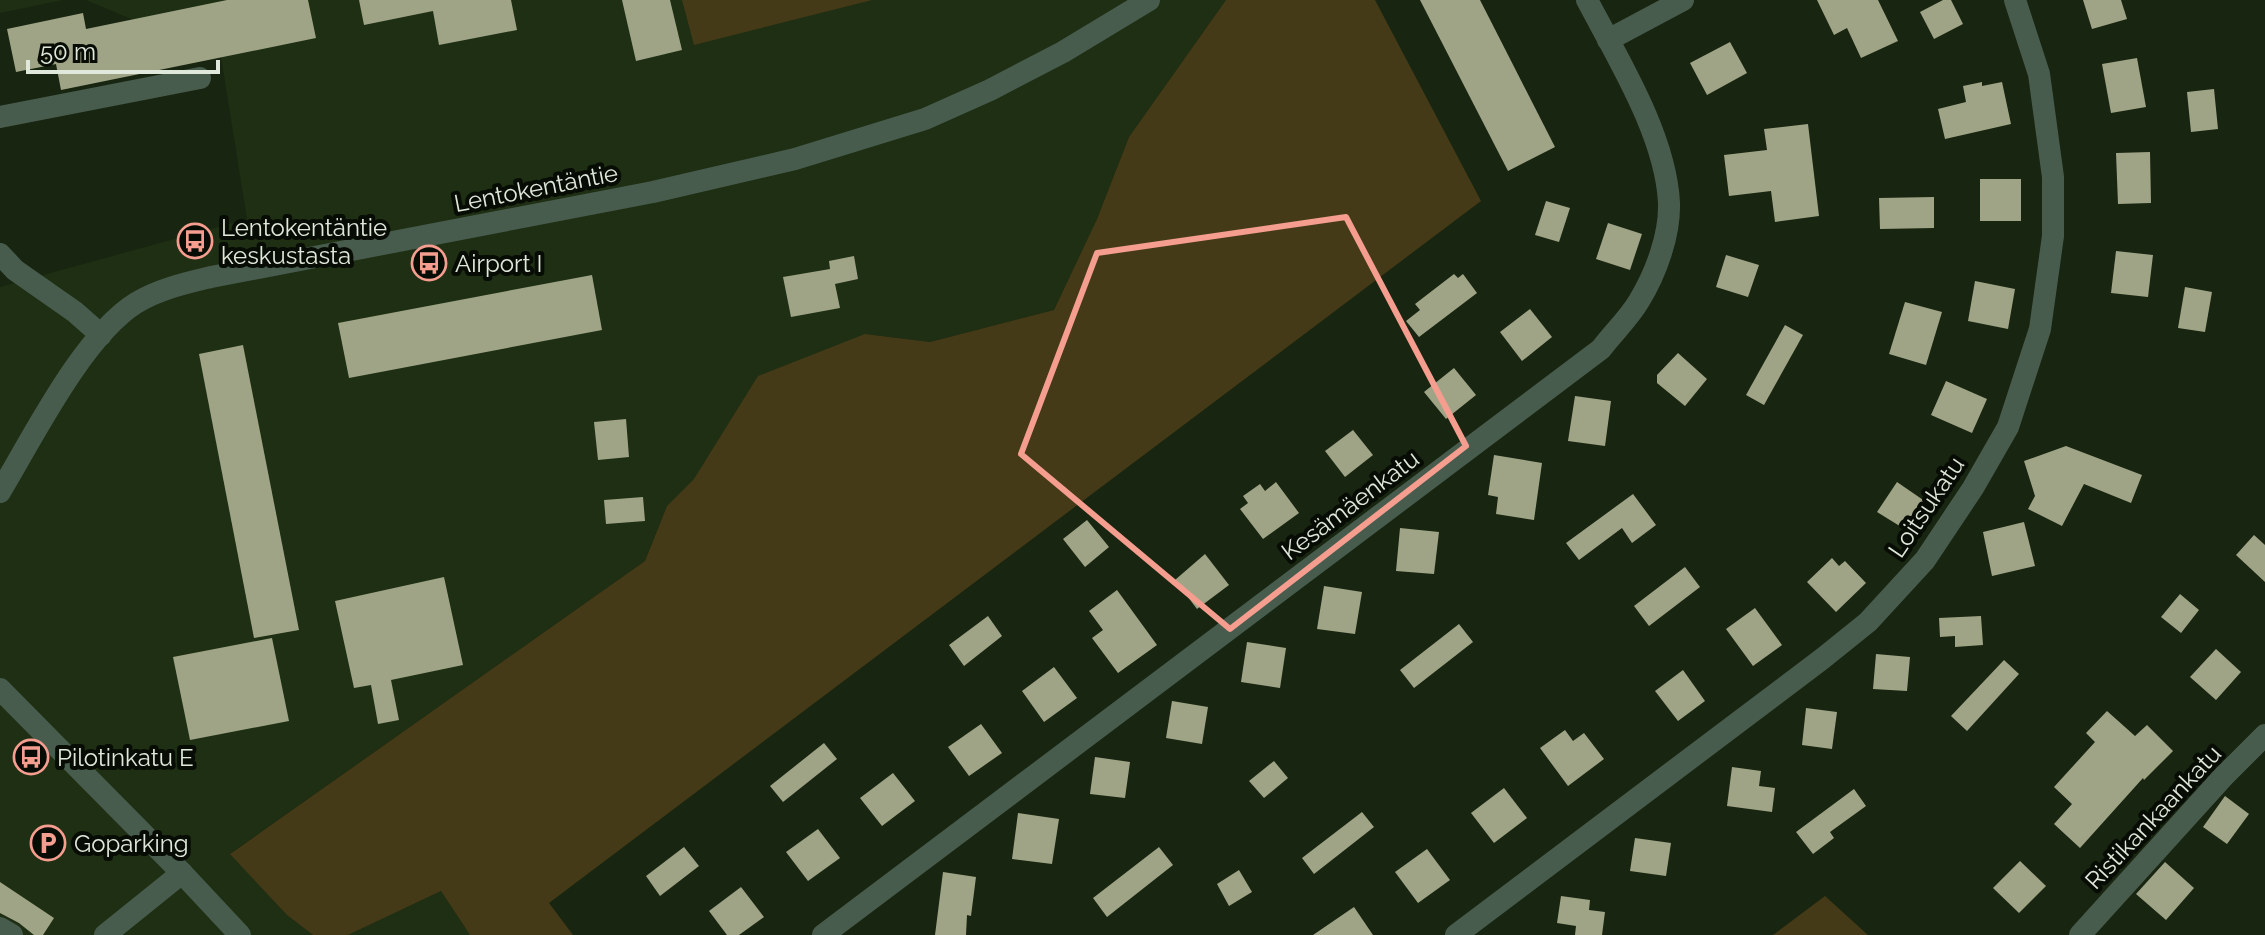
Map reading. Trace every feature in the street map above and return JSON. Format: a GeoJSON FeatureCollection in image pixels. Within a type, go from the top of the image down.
{"type":"FeatureCollection","features":[{"type":"Feature","properties":{"kind":"street","name":"Lentokentäntie"},"geometry":{"type":"LineString","coordinates":[[0,492],[76,366],[101,335],[137,302],[168,288],[211,277],[653,192],[795,159],[925,119],[990,90],[1063,52],[1149,0]]}},
{"type":"Feature","properties":{"kind":"street","name":"Kesämäenkatu"},"geometry":{"type":"LineString","coordinates":[[823,935],[1601,349],[1638,303],[1654,270],[1665,234],[1669,206],[1666,176],[1652,127],[1587,0]]}},
{"type":"Feature","properties":{"kind":"street"},"geometry":{"type":"LineString","coordinates":[[1608,40],[1683,0]]}},
{"type":"Feature","properties":{"kind":"street","name":"Loitsukatu"},"geometry":{"type":"LineString","coordinates":[[1456,935],[1868,622],[1925,560],[1973,488],[2008,427],[2040,329],[2053,236],[2053,177],[2039,74],[2015,0]]}},
{"type":"Feature","properties":{"kind":"street"},"geometry":{"type":"LineString","coordinates":[[0,117],[200,78]]}},
{"type":"Feature","properties":{"kind":"street"},"geometry":{"type":"LineString","coordinates":[[5,266],[75,312],[101,335]]}},
{"type":"Feature","properties":{"kind":"street"},"geometry":{"type":"LineString","coordinates":[[0,689],[240,935]]}},
{"type":"Feature","properties":{"kind":"street","name":"Ristikankaankatu"},"geometry":{"type":"LineString","coordinates":[[2080,935],[2265,735]]}},
{"type":"Feature","properties":{"kind":"street"},"geometry":{"type":"LineString","coordinates":[[105,935],[182,873]]}},
{"type":"Feature","properties":{"kind":"street"},"geometry":{"type":"LineString","coordinates":[[0,928],[12,935]]}},
{"type":"Feature","properties":{"kind":"highlighted area"},"geometry":{"type":"Polygon","coordinates":[[[1346,217],[1466,446],[1230,629],[1021,454],[1097,253],[1346,217]]]}},
{"type":"Feature","properties":{"kind":"shaded area"},"geometry":{"type":"Polygon","coordinates":[[[0,0],[63,0],[0,13],[0,0]]]}},
{"type":"Feature","properties":{"kind":"shaded area"},"geometry":{"type":"Polygon","coordinates":[[[86,0],[1226,0],[1129,137],[1097,219],[1054,310],[930,342],[865,334],[694,479],[667,506],[645,561],[231,853],[287,915],[313,935],[0,935],[0,287],[247,219],[221,57],[86,0]]]}},
{"type":"Feature","properties":{"kind":"shaded area"},"geometry":{"type":"Polygon","coordinates":[[[682,0],[872,0],[694,45],[682,0]]]}},
{"type":"Feature","properties":{"kind":"shaded area"},"geometry":{"type":"Polygon","coordinates":[[[1226,0],[1375,0],[1481,201],[549,903],[573,935],[470,935],[441,891],[348,935],[313,935],[287,915],[230,854],[645,561],[667,506],[694,479],[758,376],[865,334],[930,342],[1054,310],[1097,219],[1129,137],[1226,0]]]}},
{"type":"Feature","properties":{"kind":"shaded area"},"geometry":{"type":"Polygon","coordinates":[[[441,891],[470,935],[348,935],[441,891]]]}},
{"type":"Feature","properties":{"kind":"shaded area"},"geometry":{"type":"Polygon","coordinates":[[[1825,896],[1868,935],[1773,935],[1825,896]]]}},
{"type":"Feature","properties":{"kind":"building"},"geometry":{"type":"Polygon","coordinates":[[[227,0],[308,0],[316,38],[61,90],[56,64],[16,72],[7,29],[83,13],[86,29],[227,0]]]}},
{"type":"Feature","properties":{"kind":"building"},"geometry":{"type":"Polygon","coordinates":[[[359,0],[511,0],[517,30],[439,45],[433,11],[364,25],[359,0]]]}},
{"type":"Feature","properties":{"kind":"building"},"geometry":{"type":"Polygon","coordinates":[[[622,0],[670,0],[682,50],[636,61],[622,0]]]}},
{"type":"Feature","properties":{"kind":"building"},"geometry":{"type":"Polygon","coordinates":[[[1420,0],[1480,0],[1555,147],[1508,171],[1420,0]]]}},
{"type":"Feature","properties":{"kind":"building"},"geometry":{"type":"Polygon","coordinates":[[[1817,0],[1878,0],[1898,41],[1861,58],[1847,28],[1834,35],[1817,0]]]}},
{"type":"Feature","properties":{"kind":"building"},"geometry":{"type":"Polygon","coordinates":[[[1943,0],[1951,0],[1963,24],[1934,39],[1920,12],[1943,0]]]}},
{"type":"Feature","properties":{"kind":"building"},"geometry":{"type":"Polygon","coordinates":[[[2083,0],[2121,0],[2127,19],[2092,29],[2083,0]]]}},
{"type":"Feature","properties":{"kind":"building"},"geometry":{"type":"Polygon","coordinates":[[[1730,42],[1747,73],[1707,95],[1690,63],[1730,42]]]}},
{"type":"Feature","properties":{"kind":"building"},"geometry":{"type":"Polygon","coordinates":[[[2137,58],[2146,107],[2111,113],[2102,64],[2137,58]]]}},
{"type":"Feature","properties":{"kind":"building"},"geometry":{"type":"Polygon","coordinates":[[[1982,82],[1982,86],[2002,82],[2011,124],[1945,139],[1938,109],[1966,102],[1963,86],[1982,82]]]}},
{"type":"Feature","properties":{"kind":"building"},"geometry":{"type":"Polygon","coordinates":[[[2214,89],[2218,129],[2191,132],[2187,92],[2214,89]]]}},
{"type":"Feature","properties":{"kind":"building"},"geometry":{"type":"Polygon","coordinates":[[[1808,124],[1819,216],[1775,222],[1771,191],[1729,196],[1724,155],[1767,150],[1764,129],[1808,124]]]}},
{"type":"Feature","properties":{"kind":"building"},"geometry":{"type":"Polygon","coordinates":[[[2150,152],[2151,203],[2118,204],[2116,153],[2150,152]]]}},
{"type":"Feature","properties":{"kind":"building"},"geometry":{"type":"Polygon","coordinates":[[[1980,179],[2021,179],[2021,221],[1980,221],[1980,179]]]}},
{"type":"Feature","properties":{"kind":"building"},"geometry":{"type":"Polygon","coordinates":[[[1934,197],[1934,228],[1880,229],[1879,198],[1934,197]]]}},
{"type":"Feature","properties":{"kind":"building"},"geometry":{"type":"Polygon","coordinates":[[[1546,201],[1570,208],[1559,242],[1535,235],[1546,201]]]}},
{"type":"Feature","properties":{"kind":"building"},"geometry":{"type":"Polygon","coordinates":[[[1608,223],[1642,234],[1630,270],[1596,259],[1608,223]]]}},
{"type":"Feature","properties":{"kind":"building"},"geometry":{"type":"Polygon","coordinates":[[[2116,251],[2153,255],[2148,297],[2111,293],[2116,251]]]}},
{"type":"Feature","properties":{"kind":"building"},"geometry":{"type":"Polygon","coordinates":[[[1726,255],[1759,265],[1748,297],[1716,287],[1726,255]]]}},
{"type":"Feature","properties":{"kind":"building"},"geometry":{"type":"Polygon","coordinates":[[[854,256],[858,279],[835,284],[840,308],[791,317],[783,277],[830,269],[829,261],[854,256]]]}},
{"type":"Feature","properties":{"kind":"building"},"geometry":{"type":"Polygon","coordinates":[[[1454,274],[1458,278],[1463,274],[1477,293],[1419,337],[1406,321],[1420,310],[1415,304],[1454,274]]]}},
{"type":"Feature","properties":{"kind":"building"},"geometry":{"type":"Polygon","coordinates":[[[592,275],[602,330],[349,378],[338,323],[592,275]]]}},
{"type":"Feature","properties":{"kind":"building"},"geometry":{"type":"Polygon","coordinates":[[[1975,281],[2015,289],[2008,329],[1968,321],[1975,281]]]}},
{"type":"Feature","properties":{"kind":"building"},"geometry":{"type":"Polygon","coordinates":[[[2185,287],[2212,292],[2205,332],[2178,328],[2185,287]]]}},
{"type":"Feature","properties":{"kind":"building"},"geometry":{"type":"Polygon","coordinates":[[[1905,302],[1942,312],[1926,365],[1889,354],[1905,302]]]}},
{"type":"Feature","properties":{"kind":"building"},"geometry":{"type":"Polygon","coordinates":[[[1530,309],[1552,337],[1522,361],[1500,332],[1530,309]]]}},
{"type":"Feature","properties":{"kind":"building"},"geometry":{"type":"Polygon","coordinates":[[[1785,325],[1803,335],[1764,405],[1746,395],[1785,325]]]}},
{"type":"Feature","properties":{"kind":"building"},"geometry":{"type":"Polygon","coordinates":[[[243,345],[299,630],[254,638],[199,354],[243,345]]]}},
{"type":"Feature","properties":{"kind":"building"},"geometry":{"type":"Polygon","coordinates":[[[1678,353],[1707,379],[1685,406],[1657,383],[1657,375],[1678,353]]]}},
{"type":"Feature","properties":{"kind":"building"},"geometry":{"type":"Polygon","coordinates":[[[1454,368],[1476,395],[1446,419],[1424,392],[1454,368]]]}},
{"type":"Feature","properties":{"kind":"building"},"geometry":{"type":"Polygon","coordinates":[[[1946,381],[1987,399],[1972,433],[1931,415],[1946,381]]]}},
{"type":"Feature","properties":{"kind":"building"},"geometry":{"type":"Polygon","coordinates":[[[1575,396],[1611,401],[1605,446],[1568,441],[1575,396]]]}},
{"type":"Feature","properties":{"kind":"building"},"geometry":{"type":"Polygon","coordinates":[[[626,419],[629,457],[598,460],[594,422],[626,419]]]}},
{"type":"Feature","properties":{"kind":"building"},"geometry":{"type":"Polygon","coordinates":[[[1353,430],[1373,455],[1345,477],[1325,451],[1353,430]]]}},
{"type":"Feature","properties":{"kind":"building"},"geometry":{"type":"Polygon","coordinates":[[[2066,446],[2142,475],[2131,503],[2084,484],[2062,526],[2028,509],[2035,496],[2024,461],[2066,446]]]}},
{"type":"Feature","properties":{"kind":"building"},"geometry":{"type":"Polygon","coordinates":[[[1494,455],[1542,463],[1534,520],[1496,514],[1498,497],[1488,495],[1494,455]]]}},
{"type":"Feature","properties":{"kind":"building"},"geometry":{"type":"Polygon","coordinates":[[[1276,482],[1299,513],[1263,539],[1240,509],[1248,503],[1243,496],[1260,484],[1265,491],[1276,482]]]}},
{"type":"Feature","properties":{"kind":"building"},"geometry":{"type":"Polygon","coordinates":[[[1897,482],[1929,504],[1911,533],[1877,512],[1897,482]]]}},
{"type":"Feature","properties":{"kind":"building"},"geometry":{"type":"Polygon","coordinates":[[[1633,494],[1656,525],[1632,543],[1622,528],[1579,560],[1566,543],[1633,494]]]}},
{"type":"Feature","properties":{"kind":"building"},"geometry":{"type":"Polygon","coordinates":[[[643,497],[645,521],[606,524],[604,500],[643,497]]]}},
{"type":"Feature","properties":{"kind":"building"},"geometry":{"type":"Polygon","coordinates":[[[1087,520],[1109,547],[1085,567],[1063,539],[1087,520]]]}},
{"type":"Feature","properties":{"kind":"building"},"geometry":{"type":"Polygon","coordinates":[[[2024,522],[2035,566],[1992,576],[1983,532],[2024,522]]]}},
{"type":"Feature","properties":{"kind":"building"},"geometry":{"type":"Polygon","coordinates":[[[1400,528],[1439,532],[1434,574],[1396,571],[1400,528]]]}},
{"type":"Feature","properties":{"kind":"building"},"geometry":{"type":"Polygon","coordinates":[[[2254,535],[2265,545],[2265,582],[2236,555],[2254,535]]]}},
{"type":"Feature","properties":{"kind":"building"},"geometry":{"type":"Polygon","coordinates":[[[1205,554],[1229,585],[1197,609],[1175,580],[1205,554]]]}},
{"type":"Feature","properties":{"kind":"building"},"geometry":{"type":"Polygon","coordinates":[[[1832,558],[1839,566],[1845,561],[1866,583],[1836,612],[1807,582],[1832,558]]]}},
{"type":"Feature","properties":{"kind":"building"},"geometry":{"type":"Polygon","coordinates":[[[1685,567],[1700,587],[1649,626],[1634,606],[1685,567]]]}},
{"type":"Feature","properties":{"kind":"building"},"geometry":{"type":"Polygon","coordinates":[[[444,577],[463,665],[391,680],[399,720],[378,724],[371,685],[354,688],[335,601],[444,577]]]}},
{"type":"Feature","properties":{"kind":"building"},"geometry":{"type":"Polygon","coordinates":[[[1324,586],[1362,592],[1355,634],[1317,629],[1324,586]]]}},
{"type":"Feature","properties":{"kind":"building"},"geometry":{"type":"Polygon","coordinates":[[[1117,590],[1157,645],[1118,673],[1092,638],[1103,630],[1089,611],[1117,590]]]}},
{"type":"Feature","properties":{"kind":"building"},"geometry":{"type":"Polygon","coordinates":[[[2180,594],[2199,610],[2181,633],[2161,617],[2180,594]]]}},
{"type":"Feature","properties":{"kind":"building"},"geometry":{"type":"Polygon","coordinates":[[[1755,608],[1782,645],[1753,666],[1726,629],[1755,608]]]}},
{"type":"Feature","properties":{"kind":"building"},"geometry":{"type":"Polygon","coordinates":[[[988,616],[1002,636],[964,666],[949,645],[988,616]]]}},
{"type":"Feature","properties":{"kind":"building"},"geometry":{"type":"Polygon","coordinates":[[[1981,616],[1983,645],[1955,647],[1955,636],[1940,637],[1939,618],[1981,616]]]}},
{"type":"Feature","properties":{"kind":"building"},"geometry":{"type":"Polygon","coordinates":[[[1459,624],[1473,642],[1414,688],[1400,670],[1459,624]]]}},
{"type":"Feature","properties":{"kind":"building"},"geometry":{"type":"Polygon","coordinates":[[[272,638],[289,721],[190,740],[173,657],[272,638]]]}},
{"type":"Feature","properties":{"kind":"building"},"geometry":{"type":"Polygon","coordinates":[[[1247,642],[1286,648],[1280,688],[1241,682],[1247,642]]]}},
{"type":"Feature","properties":{"kind":"building"},"geometry":{"type":"Polygon","coordinates":[[[2216,649],[2241,672],[2216,700],[2190,677],[2216,649]]]}},
{"type":"Feature","properties":{"kind":"building"},"geometry":{"type":"Polygon","coordinates":[[[1876,654],[1910,657],[1907,691],[1873,689],[1876,654]]]}},
{"type":"Feature","properties":{"kind":"building"},"geometry":{"type":"Polygon","coordinates":[[[2004,660],[2019,674],[1967,731],[1951,716],[2004,660]]]}},
{"type":"Feature","properties":{"kind":"building"},"geometry":{"type":"Polygon","coordinates":[[[1054,667],[1077,698],[1044,722],[1022,691],[1054,667]]]}},
{"type":"Feature","properties":{"kind":"building"},"geometry":{"type":"Polygon","coordinates":[[[1683,670],[1705,701],[1678,721],[1655,691],[1683,670]]]}},
{"type":"Feature","properties":{"kind":"building"},"geometry":{"type":"Polygon","coordinates":[[[1172,701],[1208,707],[1202,744],[1166,738],[1172,701]]]}},
{"type":"Feature","properties":{"kind":"building"},"geometry":{"type":"Polygon","coordinates":[[[1806,708],[1837,712],[1832,749],[1802,745],[1806,708]]]}},
{"type":"Feature","properties":{"kind":"building"},"geometry":{"type":"Polygon","coordinates":[[[2107,711],[2135,736],[2147,725],[2173,751],[2143,778],[2080,848],[2054,824],[2072,804],[2054,787],[2095,742],[2086,733],[2107,711]]]}},
{"type":"Feature","properties":{"kind":"building"},"geometry":{"type":"Polygon","coordinates":[[[981,724],[1002,753],[969,776],[948,747],[981,724]]]}},
{"type":"Feature","properties":{"kind":"building"},"geometry":{"type":"Polygon","coordinates":[[[1565,730],[1573,741],[1584,733],[1604,759],[1568,786],[1540,748],[1565,730]]]}},
{"type":"Feature","properties":{"kind":"building"},"geometry":{"type":"Polygon","coordinates":[[[824,743],[837,759],[783,802],[770,786],[824,743]]]}},
{"type":"Feature","properties":{"kind":"building"},"geometry":{"type":"Polygon","coordinates":[[[1095,757],[1130,762],[1125,798],[1090,794],[1095,757]]]}},
{"type":"Feature","properties":{"kind":"building"},"geometry":{"type":"Polygon","coordinates":[[[1274,761],[1288,778],[1264,798],[1249,781],[1274,761]]]}},
{"type":"Feature","properties":{"kind":"building"},"geometry":{"type":"Polygon","coordinates":[[[1732,767],[1761,771],[1759,786],[1775,788],[1772,812],[1727,806],[1732,767]]]}},
{"type":"Feature","properties":{"kind":"building"},"geometry":{"type":"Polygon","coordinates":[[[893,773],[915,801],[882,826],[860,798],[893,773]]]}},
{"type":"Feature","properties":{"kind":"building"},"geometry":{"type":"Polygon","coordinates":[[[1504,788],[1527,818],[1494,843],[1471,813],[1504,788]]]}},
{"type":"Feature","properties":{"kind":"building"},"geometry":{"type":"Polygon","coordinates":[[[1854,789],[1866,806],[1830,832],[1834,838],[1813,854],[1796,832],[1854,789]]]}},
{"type":"Feature","properties":{"kind":"building"},"geometry":{"type":"Polygon","coordinates":[[[2225,796],[2249,814],[2227,844],[2203,827],[2225,796]]]}},
{"type":"Feature","properties":{"kind":"building"},"geometry":{"type":"Polygon","coordinates":[[[1362,812],[1374,827],[1314,874],[1302,858],[1362,812]]]}},
{"type":"Feature","properties":{"kind":"building"},"geometry":{"type":"Polygon","coordinates":[[[1018,813],[1059,819],[1052,864],[1012,859],[1018,813]]]}},
{"type":"Feature","properties":{"kind":"building"},"geometry":{"type":"Polygon","coordinates":[[[818,829],[840,858],[808,881],[786,852],[818,829]]]}},
{"type":"Feature","properties":{"kind":"building"},"geometry":{"type":"Polygon","coordinates":[[[1635,838],[1671,843],[1666,876],[1630,871],[1635,838]]]}},
{"type":"Feature","properties":{"kind":"building"},"geometry":{"type":"Polygon","coordinates":[[[684,847],[699,866],[660,896],[646,876],[684,847]]]}},
{"type":"Feature","properties":{"kind":"building"},"geometry":{"type":"Polygon","coordinates":[[[1159,847],[1173,865],[1107,917],[1093,898],[1159,847]]]}},
{"type":"Feature","properties":{"kind":"building"},"geometry":{"type":"Polygon","coordinates":[[[1427,849],[1450,880],[1418,903],[1395,872],[1427,849]]]}},
{"type":"Feature","properties":{"kind":"building"},"geometry":{"type":"Polygon","coordinates":[[[2020,861],[2046,886],[2019,913],[1993,888],[2020,861]]]}},
{"type":"Feature","properties":{"kind":"building"},"geometry":{"type":"Polygon","coordinates":[[[2165,862],[2194,888],[2166,920],[2136,894],[2165,862]]]}},
{"type":"Feature","properties":{"kind":"building"},"geometry":{"type":"Polygon","coordinates":[[[1239,870],[1252,892],[1229,906],[1217,884],[1239,870]]]}},
{"type":"Feature","properties":{"kind":"building"},"geometry":{"type":"Polygon","coordinates":[[[943,872],[976,877],[971,916],[967,915],[966,935],[935,935],[943,872]]]}},
{"type":"Feature","properties":{"kind":"building"},"geometry":{"type":"Polygon","coordinates":[[[0,882],[54,918],[43,935],[34,935],[0,913],[0,882]]]}},
{"type":"Feature","properties":{"kind":"building"},"geometry":{"type":"Polygon","coordinates":[[[741,887],[764,917],[739,935],[727,935],[709,911],[741,887]]]}},
{"type":"Feature","properties":{"kind":"building"},"geometry":{"type":"Polygon","coordinates":[[[1561,896],[1590,900],[1589,910],[1605,912],[1602,935],[1575,935],[1576,926],[1557,923],[1561,896]]]}},
{"type":"Feature","properties":{"kind":"building"},"geometry":{"type":"Polygon","coordinates":[[[1354,907],[1373,935],[1313,935],[1354,907]]]}},
{"type":"Feature","properties":{"kind":"place","name":"Lentokentäntie keskustasta"},"geometry":{"type":"Point","coordinates":[195,241]}},
{"type":"Feature","properties":{"kind":"place","name":"Airport I"},"geometry":{"type":"Point","coordinates":[429,263]}},
{"type":"Feature","properties":{"kind":"place","name":"Pilotinkatu E"},"geometry":{"type":"Point","coordinates":[31,757]}},
{"type":"Feature","properties":{"kind":"place","name":"Goparking"},"geometry":{"type":"Point","coordinates":[48,843]}}]}
